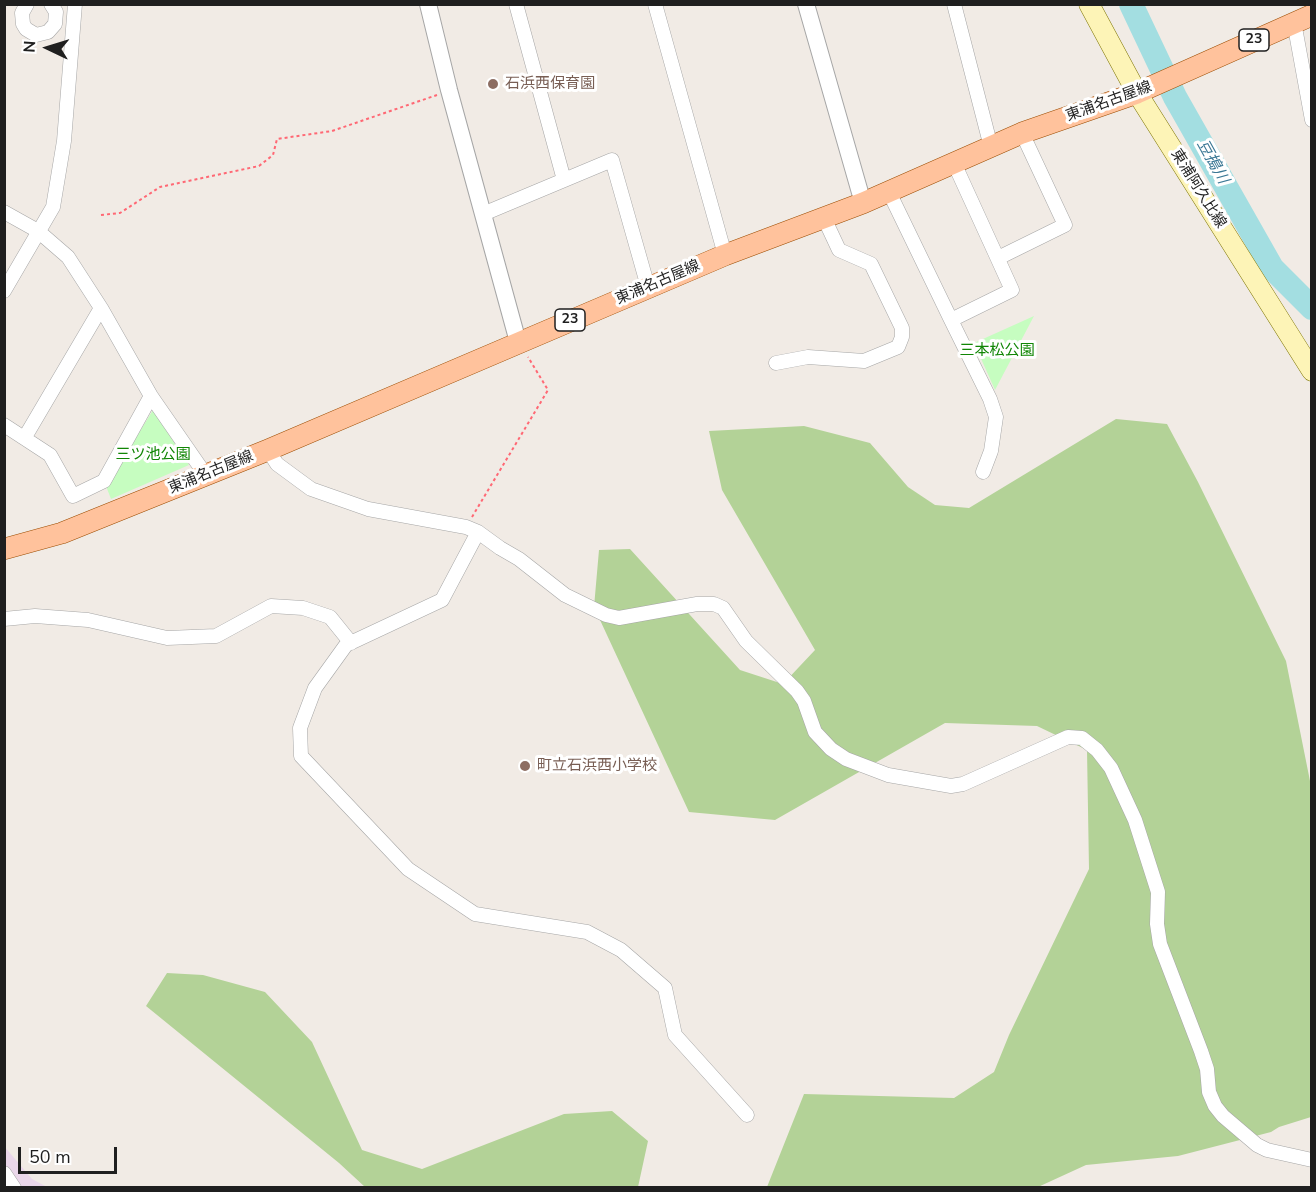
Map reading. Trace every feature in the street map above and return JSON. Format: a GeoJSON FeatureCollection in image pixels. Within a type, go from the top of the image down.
{"type":"FeatureCollection","features":[{"type":"Feature","properties":{"kind":"main road","name":"東浦阿久比線"},"geometry":{"type":"LineString","coordinates":[[1089,4],[1137,93],[1311,371]]}},
{"type":"Feature","properties":{"kind":"main road","name":"東浦名古屋線"},"geometry":{"type":"LineString","coordinates":[[4,549],[62,533],[268,450],[726,255],[863,203],[1022,134],[1137,93],[1303,18]]}},
{"type":"Feature","properties":{"kind":"street"},"geometry":{"type":"LineString","coordinates":[[27,4],[22,13],[23,24],[26,29],[36,35],[52,29],[57,18],[54,5]]}},
{"type":"Feature","properties":{"kind":"street"},"geometry":{"type":"LineString","coordinates":[[4,291],[53,207],[64,141],[75,4]]}},
{"type":"Feature","properties":{"kind":"street"},"geometry":{"type":"LineString","coordinates":[[428,4],[449,90],[518,342]]}},
{"type":"Feature","properties":{"kind":"street"},"geometry":{"type":"LineString","coordinates":[[516,4],[564,180]]}},
{"type":"Feature","properties":{"kind":"street"},"geometry":{"type":"LineString","coordinates":[[655,4],[726,255]]}},
{"type":"Feature","properties":{"kind":"street"},"geometry":{"type":"LineString","coordinates":[[806,4],[863,203]]}},
{"type":"Feature","properties":{"kind":"street"},"geometry":{"type":"LineString","coordinates":[[954,4],[991,147]]}},
{"type":"Feature","properties":{"kind":"street"},"geometry":{"type":"LineString","coordinates":[[1303,18],[1311,120]]}},
{"type":"Feature","properties":{"kind":"street"},"geometry":{"type":"LineString","coordinates":[[998,258],[1065,225],[1022,134]]}},
{"type":"Feature","properties":{"kind":"street"},"geometry":{"type":"LineString","coordinates":[[483,214],[612,160],[648,288]]}},
{"type":"Feature","properties":{"kind":"street"},"geometry":{"type":"LineString","coordinates":[[951,320],[1012,290],[954,163]]}},
{"type":"Feature","properties":{"kind":"street"},"geometry":{"type":"LineString","coordinates":[[889,192],[990,399],[996,417],[991,451],[983,472]]}},
{"type":"Feature","properties":{"kind":"street"},"geometry":{"type":"LineString","coordinates":[[4,212],[38,231],[68,257],[152,396],[205,474]]}},
{"type":"Feature","properties":{"kind":"street"},"geometry":{"type":"LineString","coordinates":[[776,363],[808,357],[864,362],[898,347],[902,337],[903,328],[871,264],[839,250],[824,218]]}},
{"type":"Feature","properties":{"kind":"street"},"geometry":{"type":"LineString","coordinates":[[25,437],[101,309]]}},
{"type":"Feature","properties":{"kind":"street"},"geometry":{"type":"LineString","coordinates":[[4,425],[50,455],[73,496],[104,481],[152,396]]}},
{"type":"Feature","properties":{"kind":"street"},"geometry":{"type":"LineString","coordinates":[[268,450],[277,464],[310,489],[368,509],[472,530],[519,559],[565,596],[606,615],[619,618],[697,604],[714,604],[723,609],[746,641],[797,691],[804,701],[814,732],[831,749],[846,759],[888,775],[951,786],[963,784],[1068,737],[1082,738],[1097,750],[1111,768],[1135,820],[1158,892],[1157,933],[1201,1051],[1207,1069],[1209,1092],[1215,1106],[1223,1116],[1257,1145],[1267,1150],[1311,1161]]}},
{"type":"Feature","properties":{"kind":"street"},"geometry":{"type":"LineString","coordinates":[[472,530],[442,600],[346,645],[315,688],[300,728],[301,756],[408,869],[475,914],[587,932],[621,950],[664,988],[675,1035],[747,1116]]}},
{"type":"Feature","properties":{"kind":"street"},"geometry":{"type":"LineString","coordinates":[[4,619],[35,616],[88,620],[167,638],[216,636],[271,606],[303,608],[330,617],[351,643]]}},
{"type":"Feature","properties":{"kind":"street"},"geometry":{"type":"LineString","coordinates":[[4,1173],[14,1188]]}},
{"type":"Feature","properties":{"kind":"path"},"geometry":{"type":"LineString","coordinates":[[100,215],[120,213],[160,187],[259,166],[273,155],[277,139],[332,131],[449,90]]}},
{"type":"Feature","properties":{"kind":"path"},"geometry":{"type":"LineString","coordinates":[[472,530],[548,390],[518,342]]}},
{"type":"Feature","properties":{"kind":"shaded area"},"geometry":{"type":"Polygon","coordinates":[[[4,1146],[32,1179],[47,1187],[5,1187],[4,1146]]]}},
{"type":"Feature","properties":{"kind":"green space","name":"三本松公園"},"geometry":{"type":"Polygon","coordinates":[[[1034,316],[995,390],[974,343],[1034,316]]]}},
{"type":"Feature","properties":{"kind":"green space","name":"三ツ池公園"},"geometry":{"type":"Polygon","coordinates":[[[153,410],[189,465],[111,499],[106,486],[153,410]]]}},
{"type":"Feature","properties":{"kind":"green space"},"geometry":{"type":"Polygon","coordinates":[[[1116,419],[1167,424],[1286,661],[1311,786],[1311,1117],[1279,1127],[1271,1132],[1178,1156],[1086,1165],[1038,1187],[767,1187],[804,1094],[954,1098],[994,1072],[1009,1035],[1089,869],[1087,750],[1037,726],[945,723],[775,820],[689,812],[594,607],[599,550],[630,549],[740,670],[783,684],[815,650],[722,490],[709,431],[804,426],[870,443],[908,487],[935,505],[969,508],[1116,419]]]}},
{"type":"Feature","properties":{"kind":"green space"},"geometry":{"type":"Polygon","coordinates":[[[167,973],[203,975],[265,992],[312,1042],[362,1150],[422,1169],[564,1114],[612,1111],[648,1141],[638,1187],[365,1187],[339,1163],[146,1006],[167,973]]]}},
{"type":"Feature","properties":{"kind":"waterway","name":"豆搗川"},"geometry":{"type":"LineString","coordinates":[[1131,4],[1175,97],[1272,268],[1312,308]]}},
{"type":"Feature","properties":{"kind":"place","name":"石浜西保育園"},"geometry":{"type":"Point","coordinates":[493,84]}},
{"type":"Feature","properties":{"kind":"place","name":"町立石浜西小学校"},"geometry":{"type":"Point","coordinates":[525,766]}}]}
